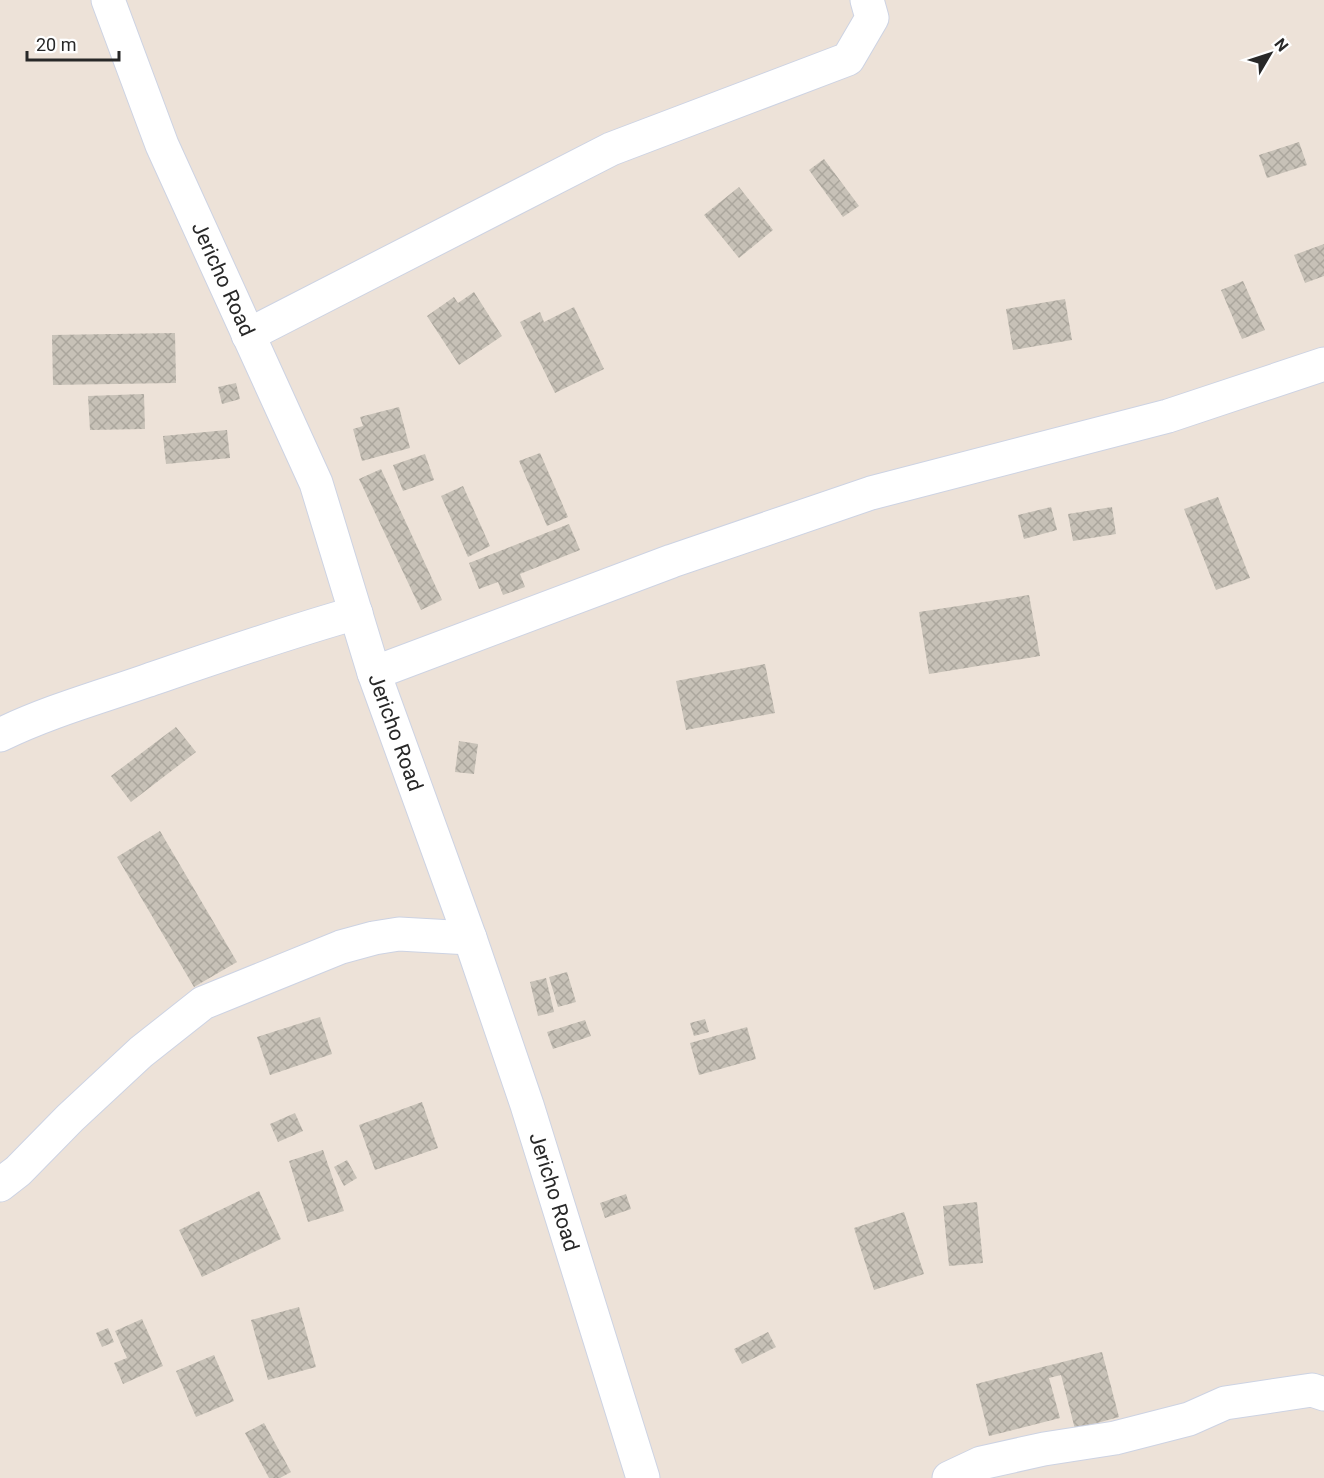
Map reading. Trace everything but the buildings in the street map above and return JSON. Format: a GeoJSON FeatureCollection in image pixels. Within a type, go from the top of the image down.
{"type":"FeatureCollection","features":[{"type":"Feature","properties":{"kind":"street","name":"Jericho Road"},"geometry":{"type":"LineString","coordinates":[[108,0],[162,145],[316,483],[374,673],[470,938],[530,1117],[643,1478]]}},
{"type":"Feature","properties":{"kind":"street"},"geometry":{"type":"LineString","coordinates":[[248,334],[611,149],[848,59],[872,18],[867,0]]}},
{"type":"Feature","properties":{"kind":"street"},"geometry":{"type":"LineString","coordinates":[[374,673],[672,561],[871,493],[1168,416],[1324,364]]}},
{"type":"Feature","properties":{"kind":"street"},"geometry":{"type":"LineString","coordinates":[[0,735],[25,723],[110,693],[297,630],[356,613]]}},
{"type":"Feature","properties":{"kind":"street"},"geometry":{"type":"LineString","coordinates":[[0,1185],[18,1171],[70,1118],[141,1052],[202,1003],[341,946],[399,934],[470,938]]}},
{"type":"Feature","properties":{"kind":"street"},"geometry":{"type":"LineString","coordinates":[[950,1478],[981,1463],[1044,1449],[1115,1438],[1189,1419],[1225,1403],[1312,1390],[1324,1394]]}}]}
